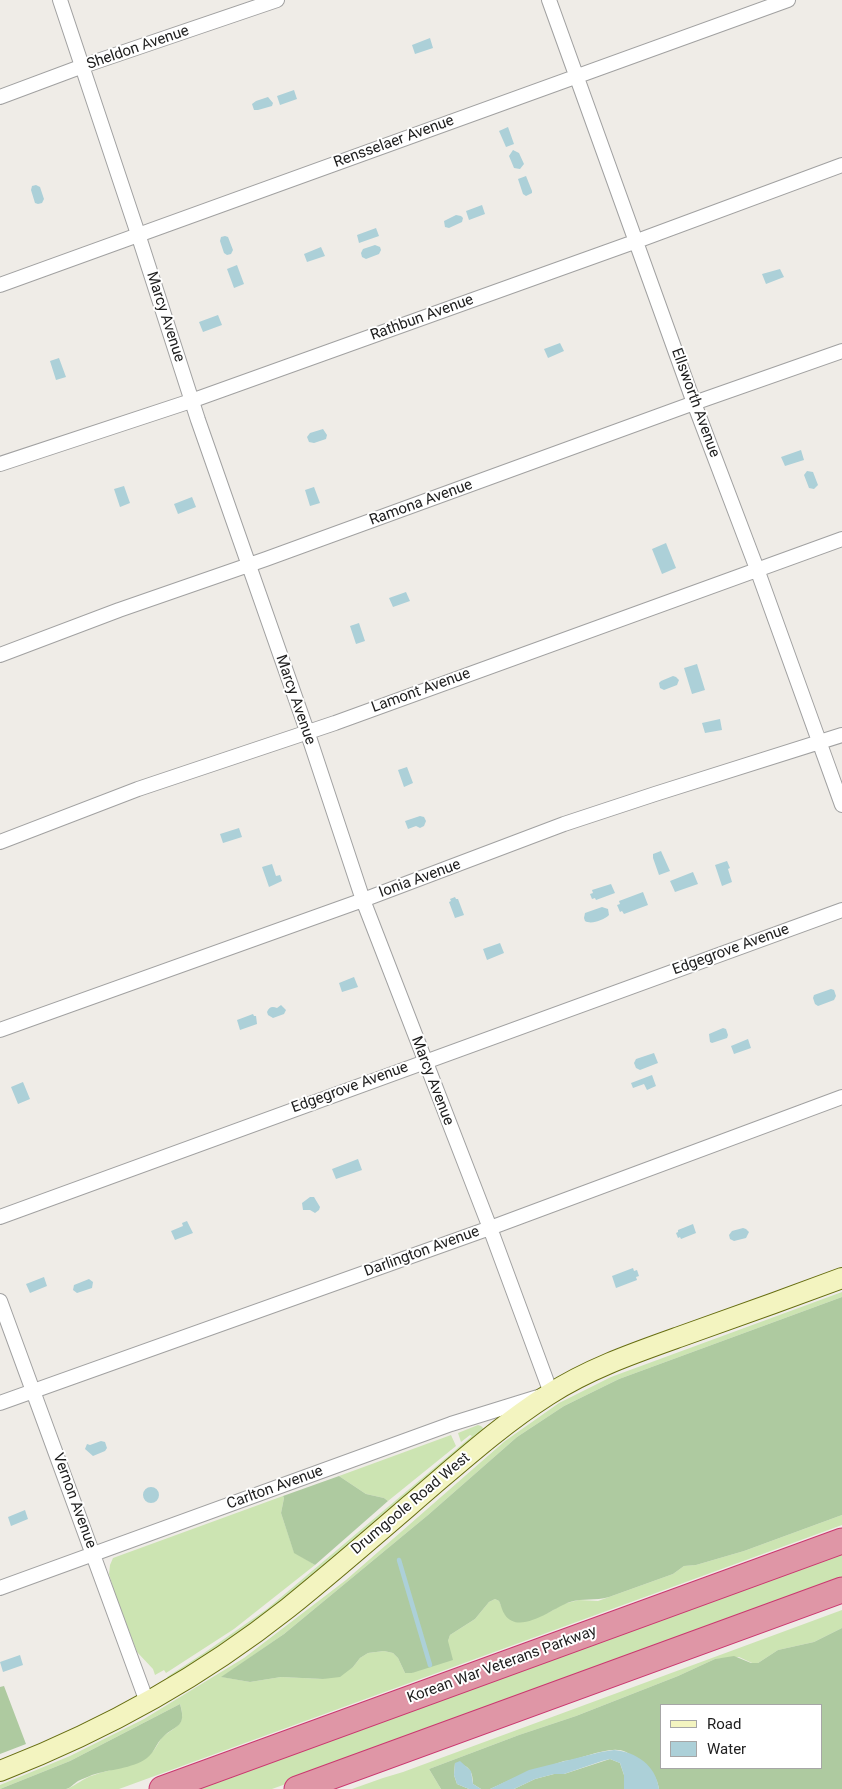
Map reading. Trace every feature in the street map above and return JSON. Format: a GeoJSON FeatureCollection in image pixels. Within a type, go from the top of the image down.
{"type":"FeatureCollection","features":[{"type":"Feature","properties":{"kind":"highway","name":"Korean War Veterans Parkway"},"geometry":{"type":"LineString","coordinates":[[162,1789],[842,1541]]}},
{"type":"Feature","properties":{"kind":"highway"},"geometry":{"type":"LineString","coordinates":[[297,1789],[842,1590]]}},
{"type":"Feature","properties":{"kind":"main road","name":"Drumgoole Road West"},"geometry":{"type":"LineString","coordinates":[[0,1771],[69,1742],[147,1702],[219,1658],[267,1624],[504,1426],[576,1378],[628,1356],[842,1278]]}},
{"type":"Feature","properties":{"kind":"street","name":"Marcy Avenue"},"geometry":{"type":"LineString","coordinates":[[60,0],[191,401],[307,731],[363,900],[490,1228],[551,1393]]}},
{"type":"Feature","properties":{"kind":"street","name":"Sheldon Avenue"},"geometry":{"type":"LineString","coordinates":[[0,97],[83,66],[277,0]]}},
{"type":"Feature","properties":{"kind":"street","name":"Ellsworth Avenue"},"geometry":{"type":"LineString","coordinates":[[549,0],[694,403],[757,569],[842,805]]}},
{"type":"Feature","properties":{"kind":"street","name":"Rensselaer Avenue"},"geometry":{"type":"LineString","coordinates":[[0,285],[788,0]]}},
{"type":"Feature","properties":{"kind":"street","name":"Rathbun Avenue"},"geometry":{"type":"LineString","coordinates":[[0,464],[191,401],[637,241],[842,165]]}},
{"type":"Feature","properties":{"kind":"street","name":"Ramona Avenue"},"geometry":{"type":"LineString","coordinates":[[0,655],[119,610],[248,566],[842,351]]}},
{"type":"Feature","properties":{"kind":"street","name":"Lamont Avenue"},"geometry":{"type":"LineString","coordinates":[[0,842],[138,790],[842,539]]}},
{"type":"Feature","properties":{"kind":"street","name":"Ionia Avenue"},"geometry":{"type":"LineString","coordinates":[[0,1030],[363,900],[564,824],[842,735]]}},
{"type":"Feature","properties":{"kind":"street","name":"Edgegrove Avenue"},"geometry":{"type":"LineString","coordinates":[[0,1217],[842,910]]}},
{"type":"Feature","properties":{"kind":"street","name":"Darlington Avenue"},"geometry":{"type":"LineString","coordinates":[[0,1403],[490,1228],[842,1097]]}},
{"type":"Feature","properties":{"kind":"street","name":"Vernon Avenue"},"geometry":{"type":"LineString","coordinates":[[0,1301],[147,1702]]}},
{"type":"Feature","properties":{"kind":"street","name":"Carlton Avenue"},"geometry":{"type":"LineString","coordinates":[[0,1588],[451,1424],[551,1393]]}},
{"type":"Feature","properties":{"kind":"green space"},"geometry":{"type":"Polygon","coordinates":[[[842,1292],[842,1297],[619,1379],[564,1406],[517,1437],[428,1515],[284,1634],[222,1677],[250,1682],[281,1677],[323,1679],[353,1667],[360,1658],[368,1653],[384,1651],[393,1653],[398,1658],[405,1673],[412,1673],[448,1641],[450,1635],[475,1619],[489,1602],[495,1599],[499,1601],[505,1614],[548,1613],[563,1604],[579,1600],[598,1601],[673,1574],[684,1566],[696,1565],[744,1551],[842,1515],[842,1525],[119,1789],[67,1789],[90,1776],[130,1764],[151,1753],[163,1737],[182,1720],[180,1704],[70,1761],[0,1789],[0,1785],[70,1756],[144,1719],[244,1658],[346,1580],[505,1441],[559,1403],[611,1377],[842,1292]]]}},
{"type":"Feature","properties":{"kind":"green space"},"geometry":{"type":"Polygon","coordinates":[[[842,1297],[842,1515],[744,1551],[696,1565],[684,1566],[673,1574],[609,1597],[570,1602],[528,1621],[519,1623],[511,1621],[505,1615],[499,1601],[495,1599],[489,1602],[475,1619],[450,1635],[448,1641],[453,1660],[412,1673],[405,1673],[398,1658],[393,1653],[384,1651],[368,1653],[340,1677],[323,1679],[281,1677],[250,1682],[221,1677],[284,1634],[428,1515],[517,1437],[564,1406],[619,1379],[842,1297]]]}},
{"type":"Feature","properties":{"kind":"green space"},"geometry":{"type":"Polygon","coordinates":[[[478,1425],[483,1428],[482,1433],[267,1613],[169,1679],[167,1677],[267,1609],[472,1436],[470,1435],[461,1442],[458,1433],[478,1425]]]}},
{"type":"Feature","properties":{"kind":"green space"},"geometry":{"type":"Polygon","coordinates":[[[451,1435],[456,1446],[388,1501],[384,1498],[366,1494],[339,1476],[451,1435]]]}},
{"type":"Feature","properties":{"kind":"green space"},"geometry":{"type":"Polygon","coordinates":[[[339,1476],[366,1494],[384,1498],[388,1501],[315,1565],[294,1553],[281,1513],[283,1496],[339,1476]]]}},
{"type":"Feature","properties":{"kind":"green space"},"geometry":{"type":"Polygon","coordinates":[[[283,1496],[281,1513],[294,1552],[315,1565],[234,1629],[166,1673],[164,1670],[155,1675],[153,1669],[137,1652],[115,1594],[109,1574],[113,1558],[283,1496]]]}},
{"type":"Feature","properties":{"kind":"green space"},"geometry":{"type":"Polygon","coordinates":[[[842,1554],[842,1582],[272,1789],[197,1789],[842,1554]]]}},
{"type":"Feature","properties":{"kind":"green space"},"geometry":{"type":"Polygon","coordinates":[[[842,1610],[842,1628],[814,1642],[778,1650],[758,1663],[752,1663],[739,1657],[715,1659],[678,1676],[576,1716],[429,1769],[441,1789],[352,1789],[403,1772],[842,1610]]]}},
{"type":"Feature","properties":{"kind":"green space"},"geometry":{"type":"Polygon","coordinates":[[[842,1628],[842,1789],[659,1789],[654,1775],[649,1769],[626,1752],[619,1750],[604,1751],[564,1761],[514,1778],[490,1789],[481,1789],[473,1784],[469,1769],[455,1763],[454,1775],[457,1784],[469,1789],[441,1789],[429,1769],[576,1716],[678,1676],[715,1659],[734,1656],[751,1663],[758,1663],[778,1650],[814,1642],[842,1628]]]}},
{"type":"Feature","properties":{"kind":"green space"},"geometry":{"type":"Polygon","coordinates":[[[4,1686],[26,1744],[0,1754],[0,1687],[4,1686]]]}},
{"type":"Feature","properties":{"kind":"green space"},"geometry":{"type":"Polygon","coordinates":[[[180,1704],[182,1717],[179,1725],[163,1737],[150,1756],[141,1762],[92,1775],[66,1789],[0,1789],[70,1761],[180,1704]]]}},
{"type":"Feature","properties":{"kind":"green space"},"geometry":{"type":"Polygon","coordinates":[[[610,1759],[620,1763],[624,1775],[624,1789],[514,1789],[535,1779],[554,1774],[564,1774],[610,1759]]]}},
{"type":"Feature","properties":{"kind":"water"},"geometry":{"type":"Polygon","coordinates":[[[430,38],[433,48],[415,54],[412,45],[430,38]]]}},
{"type":"Feature","properties":{"kind":"water"},"geometry":{"type":"Polygon","coordinates":[[[294,90],[297,99],[280,105],[277,96],[294,90]]]}},
{"type":"Feature","properties":{"kind":"water"},"geometry":{"type":"Polygon","coordinates":[[[268,97],[273,103],[272,106],[254,110],[252,104],[268,97]]]}},
{"type":"Feature","properties":{"kind":"water"},"geometry":{"type":"Polygon","coordinates":[[[508,127],[514,144],[506,147],[499,131],[508,127]]]}},
{"type":"Feature","properties":{"kind":"water"},"geometry":{"type":"Polygon","coordinates":[[[513,150],[519,153],[524,164],[520,169],[514,168],[509,156],[513,150]]]}},
{"type":"Feature","properties":{"kind":"water"},"geometry":{"type":"Polygon","coordinates":[[[526,176],[532,193],[526,196],[523,194],[518,179],[526,176]]]}},
{"type":"Feature","properties":{"kind":"water"},"geometry":{"type":"Polygon","coordinates":[[[32,186],[40,187],[44,199],[42,203],[38,204],[35,203],[31,190],[32,186]]]}},
{"type":"Feature","properties":{"kind":"water"},"geometry":{"type":"Polygon","coordinates":[[[482,205],[485,214],[469,220],[466,211],[482,205]]]}},
{"type":"Feature","properties":{"kind":"water"},"geometry":{"type":"Polygon","coordinates":[[[456,215],[463,218],[462,222],[449,228],[445,227],[444,221],[456,215]]]}},
{"type":"Feature","properties":{"kind":"water"},"geometry":{"type":"Polygon","coordinates":[[[376,228],[379,236],[359,243],[357,235],[376,228]]]}},
{"type":"Feature","properties":{"kind":"water"},"geometry":{"type":"Polygon","coordinates":[[[221,237],[228,237],[233,250],[231,254],[227,255],[224,253],[220,241],[221,237]]]}},
{"type":"Feature","properties":{"kind":"water"},"geometry":{"type":"Polygon","coordinates":[[[375,245],[380,247],[379,254],[366,259],[362,257],[363,249],[375,245]]]}},
{"type":"Feature","properties":{"kind":"water"},"geometry":{"type":"Polygon","coordinates":[[[321,247],[325,256],[307,262],[304,254],[321,247]]]}},
{"type":"Feature","properties":{"kind":"water"},"geometry":{"type":"Polygon","coordinates":[[[237,265],[244,284],[234,288],[227,269],[237,265]]]}},
{"type":"Feature","properties":{"kind":"water"},"geometry":{"type":"Polygon","coordinates":[[[780,269],[784,277],[766,284],[762,274],[780,269]]]}},
{"type":"Feature","properties":{"kind":"water"},"geometry":{"type":"Polygon","coordinates":[[[218,315],[222,325],[203,332],[199,322],[218,315]]]}},
{"type":"Feature","properties":{"kind":"water"},"geometry":{"type":"Polygon","coordinates":[[[560,343],[564,351],[548,358],[544,349],[560,343]]]}},
{"type":"Feature","properties":{"kind":"water"},"geometry":{"type":"Polygon","coordinates":[[[59,358],[66,377],[56,380],[50,361],[59,358]]]}},
{"type":"Feature","properties":{"kind":"water"},"geometry":{"type":"Polygon","coordinates":[[[323,429],[327,435],[326,439],[314,443],[309,442],[307,437],[310,433],[323,429]]]}},
{"type":"Feature","properties":{"kind":"water"},"geometry":{"type":"Polygon","coordinates":[[[801,450],[804,460],[785,466],[781,457],[801,450]]]}},
{"type":"Feature","properties":{"kind":"water"},"geometry":{"type":"Polygon","coordinates":[[[807,471],[813,472],[818,485],[814,489],[809,488],[804,475],[807,471]]]}},
{"type":"Feature","properties":{"kind":"water"},"geometry":{"type":"Polygon","coordinates":[[[124,486],[130,503],[120,507],[114,489],[124,486]]]}},
{"type":"Feature","properties":{"kind":"water"},"geometry":{"type":"Polygon","coordinates":[[[314,487],[320,503],[310,506],[305,490],[314,487]]]}},
{"type":"Feature","properties":{"kind":"water"},"geometry":{"type":"Polygon","coordinates":[[[192,497],[196,507],[178,514],[174,504],[192,497]]]}},
{"type":"Feature","properties":{"kind":"water"},"geometry":{"type":"Polygon","coordinates":[[[666,543],[676,568],[662,574],[652,549],[666,543]]]}},
{"type":"Feature","properties":{"kind":"water"},"geometry":{"type":"Polygon","coordinates":[[[406,592],[410,601],[393,607],[389,598],[406,592]]]}},
{"type":"Feature","properties":{"kind":"water"},"geometry":{"type":"Polygon","coordinates":[[[359,623],[365,641],[356,644],[350,626],[359,623]]]}},
{"type":"Feature","properties":{"kind":"water"},"geometry":{"type":"Polygon","coordinates":[[[697,664],[705,690],[692,694],[684,668],[697,664]]]}},
{"type":"Feature","properties":{"kind":"water"},"geometry":{"type":"Polygon","coordinates":[[[673,676],[679,680],[677,685],[664,690],[660,688],[659,683],[661,681],[673,676]]]}},
{"type":"Feature","properties":{"kind":"water"},"geometry":{"type":"Polygon","coordinates":[[[720,719],[722,730],[705,733],[702,723],[720,719]]]}},
{"type":"Feature","properties":{"kind":"water"},"geometry":{"type":"Polygon","coordinates":[[[407,767],[413,783],[404,787],[398,770],[407,767]]]}},
{"type":"Feature","properties":{"kind":"water"},"geometry":{"type":"Polygon","coordinates":[[[420,816],[424,817],[426,821],[424,826],[408,829],[405,821],[420,816]]]}},
{"type":"Feature","properties":{"kind":"water"},"geometry":{"type":"Polygon","coordinates":[[[239,828],[242,837],[223,843],[220,834],[239,828]]]}},
{"type":"Feature","properties":{"kind":"water"},"geometry":{"type":"Polygon","coordinates":[[[661,851],[670,871],[659,875],[653,854],[661,851]]]}},
{"type":"Feature","properties":{"kind":"water"},"geometry":{"type":"Polygon","coordinates":[[[727,861],[732,882],[722,886],[715,865],[727,861]]]}},
{"type":"Feature","properties":{"kind":"water"},"geometry":{"type":"Polygon","coordinates":[[[272,864],[276,876],[280,875],[282,881],[269,887],[262,867],[272,864]]]}},
{"type":"Feature","properties":{"kind":"water"},"geometry":{"type":"Polygon","coordinates":[[[693,872],[698,884],[675,892],[670,881],[693,872]]]}},
{"type":"Feature","properties":{"kind":"water"},"geometry":{"type":"Polygon","coordinates":[[[611,884],[615,893],[596,900],[595,898],[592,899],[590,894],[593,893],[592,890],[611,884]]]}},
{"type":"Feature","properties":{"kind":"water"},"geometry":{"type":"Polygon","coordinates":[[[643,892],[648,905],[624,914],[622,911],[620,912],[617,905],[620,904],[619,901],[643,892]]]}},
{"type":"Feature","properties":{"kind":"water"},"geometry":{"type":"Polygon","coordinates":[[[455,897],[458,899],[464,915],[455,918],[449,902],[451,901],[450,899],[455,897]]]}},
{"type":"Feature","properties":{"kind":"water"},"geometry":{"type":"Polygon","coordinates":[[[602,907],[608,909],[609,915],[607,917],[594,922],[585,921],[585,913],[602,907]]]}},
{"type":"Feature","properties":{"kind":"water"},"geometry":{"type":"Polygon","coordinates":[[[500,943],[504,953],[487,960],[483,949],[500,943]]]}},
{"type":"Feature","properties":{"kind":"water"},"geometry":{"type":"Polygon","coordinates":[[[354,977],[358,987],[342,992],[339,983],[354,977]]]}},
{"type":"Feature","properties":{"kind":"water"},"geometry":{"type":"Polygon","coordinates":[[[831,989],[834,990],[836,996],[834,1000],[818,1006],[815,1004],[814,995],[831,989]]]}},
{"type":"Feature","properties":{"kind":"water"},"geometry":{"type":"Polygon","coordinates":[[[281,1005],[286,1010],[284,1014],[273,1018],[268,1015],[267,1012],[270,1008],[277,1008],[281,1005]]]}},
{"type":"Feature","properties":{"kind":"water"},"geometry":{"type":"Polygon","coordinates":[[[253,1014],[256,1016],[257,1024],[240,1030],[237,1020],[253,1014]]]}},
{"type":"Feature","properties":{"kind":"water"},"geometry":{"type":"Polygon","coordinates":[[[723,1028],[726,1029],[727,1038],[710,1042],[709,1034],[723,1028]]]}},
{"type":"Feature","properties":{"kind":"water"},"geometry":{"type":"Polygon","coordinates":[[[748,1039],[751,1048],[734,1054],[731,1046],[748,1039]]]}},
{"type":"Feature","properties":{"kind":"water"},"geometry":{"type":"Polygon","coordinates":[[[654,1053],[658,1063],[640,1070],[636,1068],[634,1063],[636,1059],[654,1053]]]}},
{"type":"Feature","properties":{"kind":"water"},"geometry":{"type":"Polygon","coordinates":[[[652,1075],[656,1086],[647,1090],[644,1084],[633,1088],[631,1083],[652,1075]]]}},
{"type":"Feature","properties":{"kind":"water"},"geometry":{"type":"Polygon","coordinates":[[[23,1082],[30,1099],[18,1104],[11,1087],[23,1082]]]}},
{"type":"Feature","properties":{"kind":"water"},"geometry":{"type":"Polygon","coordinates":[[[358,1159],[362,1170],[336,1179],[332,1169],[358,1159]]]}},
{"type":"Feature","properties":{"kind":"water"},"geometry":{"type":"Polygon","coordinates":[[[310,1197],[314,1197],[320,1207],[319,1210],[315,1213],[310,1210],[303,1210],[302,1203],[310,1197]]]}},
{"type":"Feature","properties":{"kind":"water"},"geometry":{"type":"Polygon","coordinates":[[[187,1221],[193,1233],[175,1240],[171,1231],[183,1226],[182,1223],[187,1221]]]}},
{"type":"Feature","properties":{"kind":"water"},"geometry":{"type":"Polygon","coordinates":[[[693,1224],[696,1233],[681,1239],[680,1237],[678,1238],[676,1233],[678,1230],[693,1224]]]}},
{"type":"Feature","properties":{"kind":"water"},"geometry":{"type":"Polygon","coordinates":[[[743,1228],[749,1232],[746,1238],[734,1241],[730,1239],[729,1235],[732,1231],[743,1228]]]}},
{"type":"Feature","properties":{"kind":"water"},"geometry":{"type":"Polygon","coordinates":[[[633,1268],[634,1271],[637,1270],[639,1276],[636,1277],[637,1280],[616,1288],[612,1276],[633,1268]]]}},
{"type":"Feature","properties":{"kind":"water"},"geometry":{"type":"Polygon","coordinates":[[[44,1277],[47,1286],[30,1293],[26,1284],[44,1277]]]}},
{"type":"Feature","properties":{"kind":"water"},"geometry":{"type":"Polygon","coordinates":[[[89,1279],[93,1282],[92,1288],[77,1293],[73,1290],[74,1285],[89,1279]]]}},
{"type":"Feature","properties":{"kind":"water"},"geometry":{"type":"Polygon","coordinates":[[[101,1441],[105,1442],[107,1448],[105,1451],[93,1456],[85,1449],[87,1444],[90,1445],[101,1441]]]}},
{"type":"Feature","properties":{"kind":"water"},"geometry":{"type":"Polygon","coordinates":[[[148,1487],[154,1487],[159,1492],[157,1501],[148,1503],[143,1498],[143,1492],[148,1487]]]}},
{"type":"Feature","properties":{"kind":"water"},"geometry":{"type":"Polygon","coordinates":[[[25,1510],[28,1519],[11,1526],[8,1517],[25,1510]]]}},
{"type":"Feature","properties":{"kind":"water"},"geometry":{"type":"Polygon","coordinates":[[[20,1655],[23,1665],[3,1672],[0,1662],[20,1655]]]}},
{"type":"Feature","properties":{"kind":"water"},"geometry":{"type":"Polygon","coordinates":[[[614,1750],[622,1751],[644,1761],[654,1773],[659,1789],[624,1789],[624,1775],[620,1763],[610,1759],[564,1774],[554,1774],[535,1779],[514,1789],[490,1789],[529,1770],[614,1750]]]}},
{"type":"Feature","properties":{"kind":"water"},"geometry":{"type":"Polygon","coordinates":[[[460,1761],[471,1771],[473,1784],[481,1789],[469,1789],[457,1784],[454,1775],[455,1763],[460,1761]]]}},
{"type":"Feature","properties":{"kind":"waterway"},"geometry":{"type":"LineString","coordinates":[[399,1560],[430,1665]]}}]}
